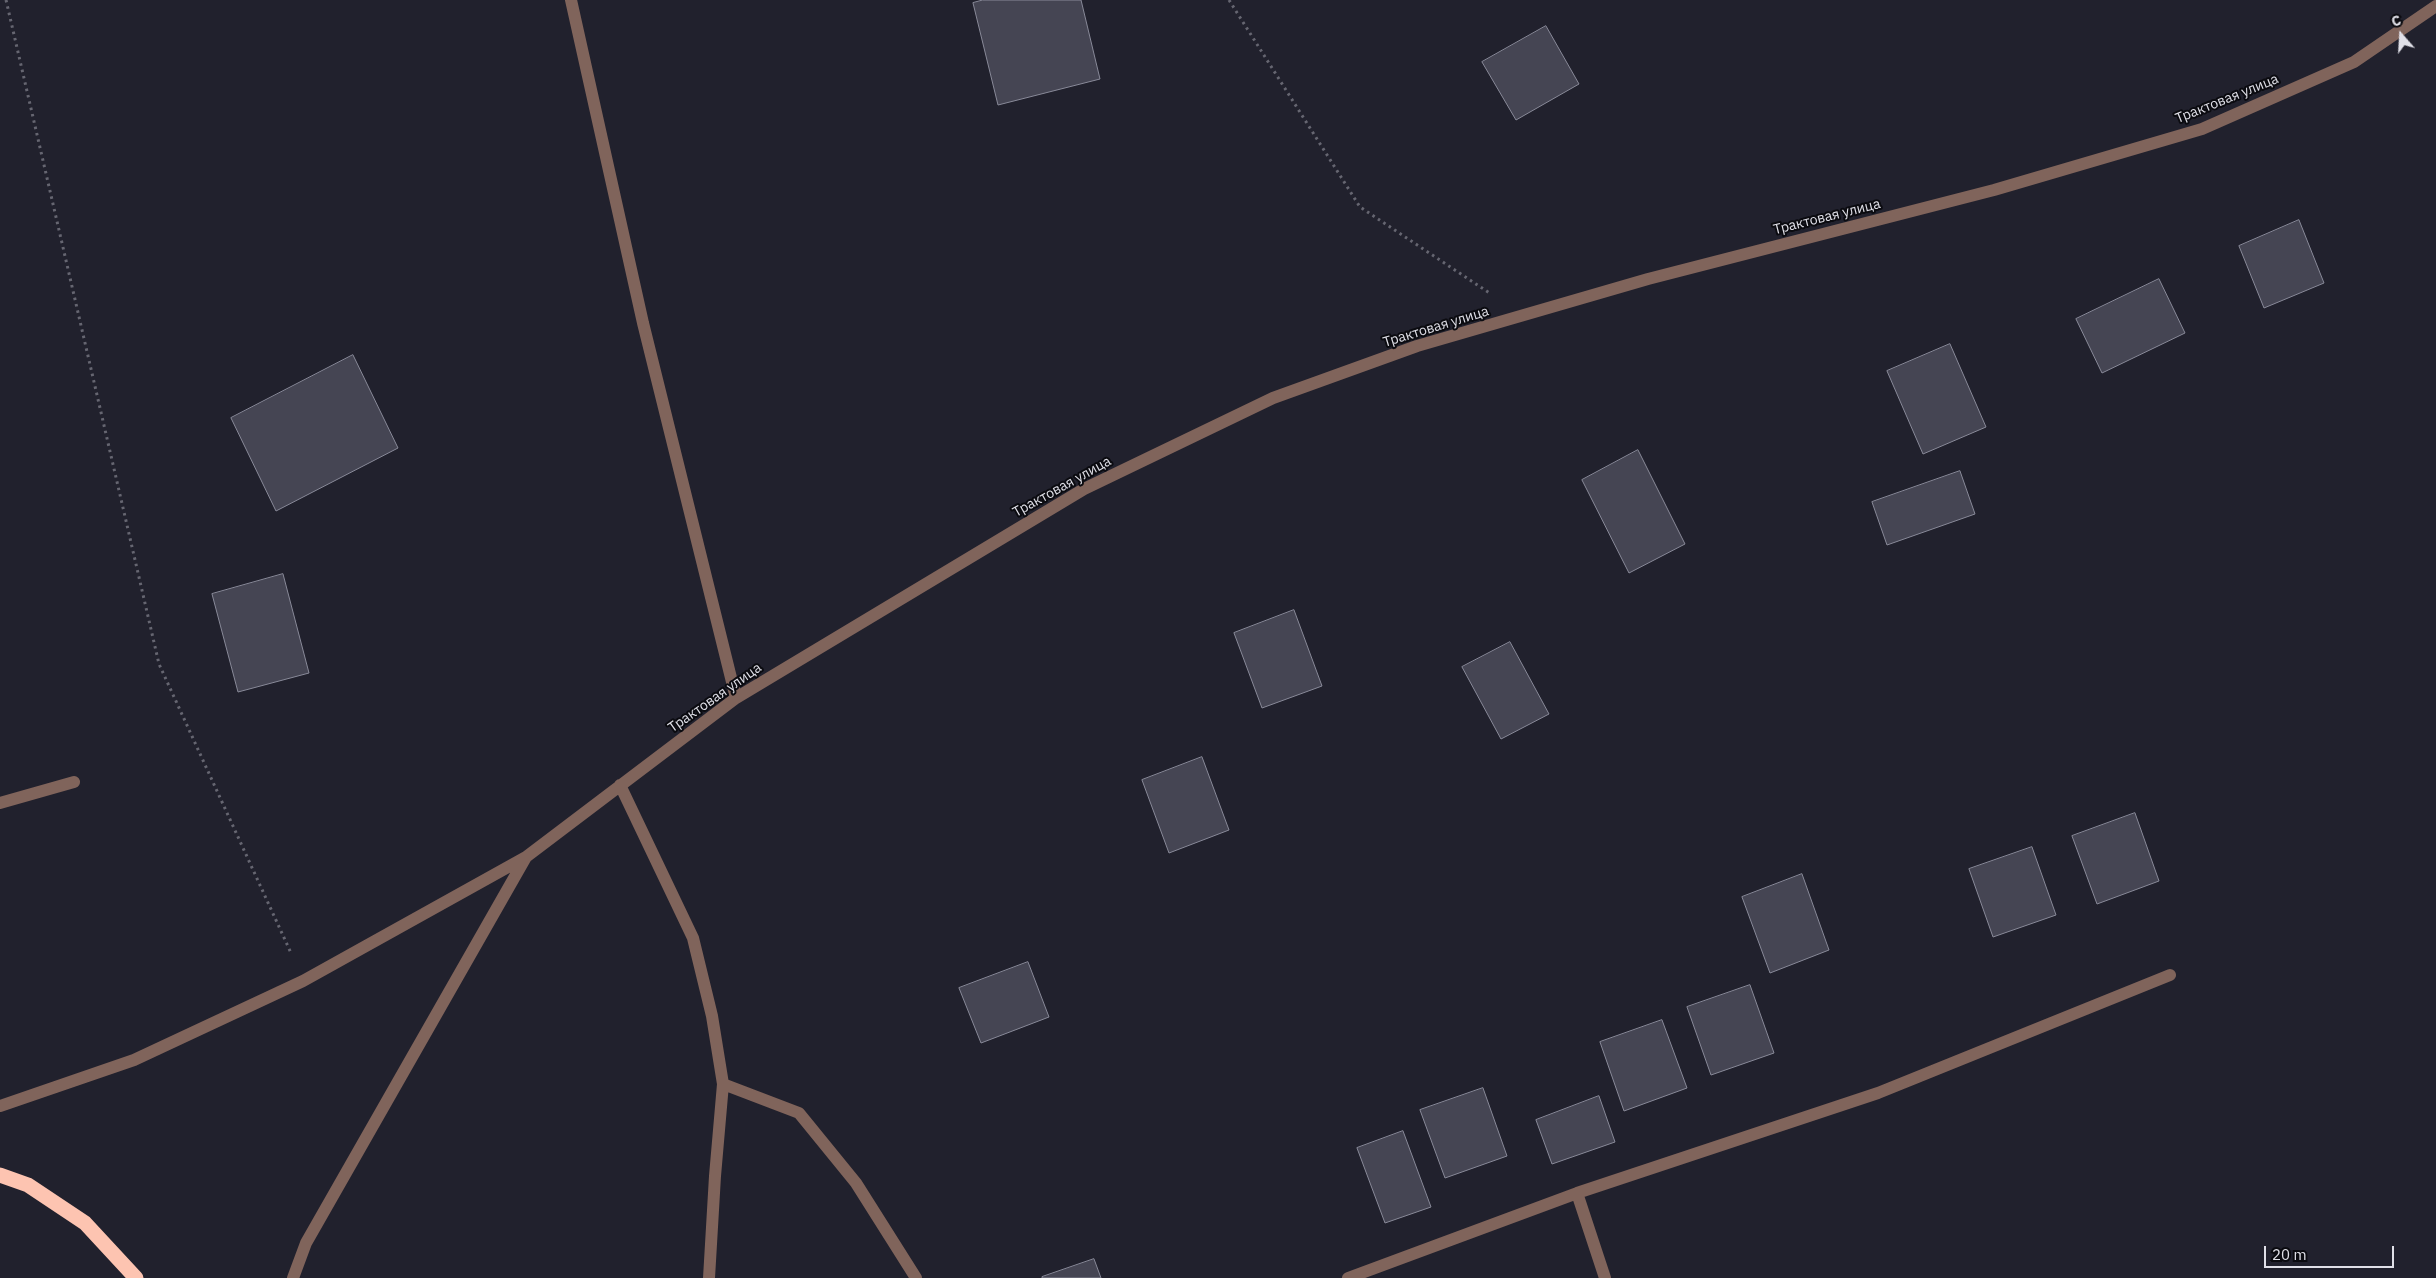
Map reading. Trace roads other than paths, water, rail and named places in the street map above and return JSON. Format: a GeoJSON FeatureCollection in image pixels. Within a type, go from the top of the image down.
{"type":"FeatureCollection","features":[{"type":"Feature","properties":{"kind":"highway"},"geometry":{"type":"LineString","coordinates":[[0,1175],[28,1185],[85,1223],[136,1278]]}},
{"type":"Feature","properties":{"kind":"street"},"geometry":{"type":"LineString","coordinates":[[571,0],[643,323],[736,698]]}},
{"type":"Feature","properties":{"kind":"street","name":"Трактовая улица"},"geometry":{"type":"LineString","coordinates":[[526,857],[736,698],[1084,489],[1274,398],[1417,346],[1523,315],[1648,279],[1994,190],[2202,129],[2354,62],[2436,6]]}},
{"type":"Feature","properties":{"kind":"street"},"geometry":{"type":"LineString","coordinates":[[0,803],[74,782]]}},
{"type":"Feature","properties":{"kind":"street"},"geometry":{"type":"LineString","coordinates":[[620,785],[694,938],[712,1016],[723,1084],[715,1176],[710,1278]]}},
{"type":"Feature","properties":{"kind":"street"},"geometry":{"type":"LineString","coordinates":[[0,1106],[134,1060],[303,982],[526,857]]}},
{"type":"Feature","properties":{"kind":"street"},"geometry":{"type":"LineString","coordinates":[[293,1278],[306,1243],[526,857]]}},
{"type":"Feature","properties":{"kind":"street"},"geometry":{"type":"LineString","coordinates":[[1348,1278],[1577,1193],[1878,1093],[2170,975]]}},
{"type":"Feature","properties":{"kind":"street"},"geometry":{"type":"LineString","coordinates":[[723,1084],[799,1113],[856,1183],[916,1278]]}},
{"type":"Feature","properties":{"kind":"street"},"geometry":{"type":"LineString","coordinates":[[1577,1193],[1605,1278]]}}]}
